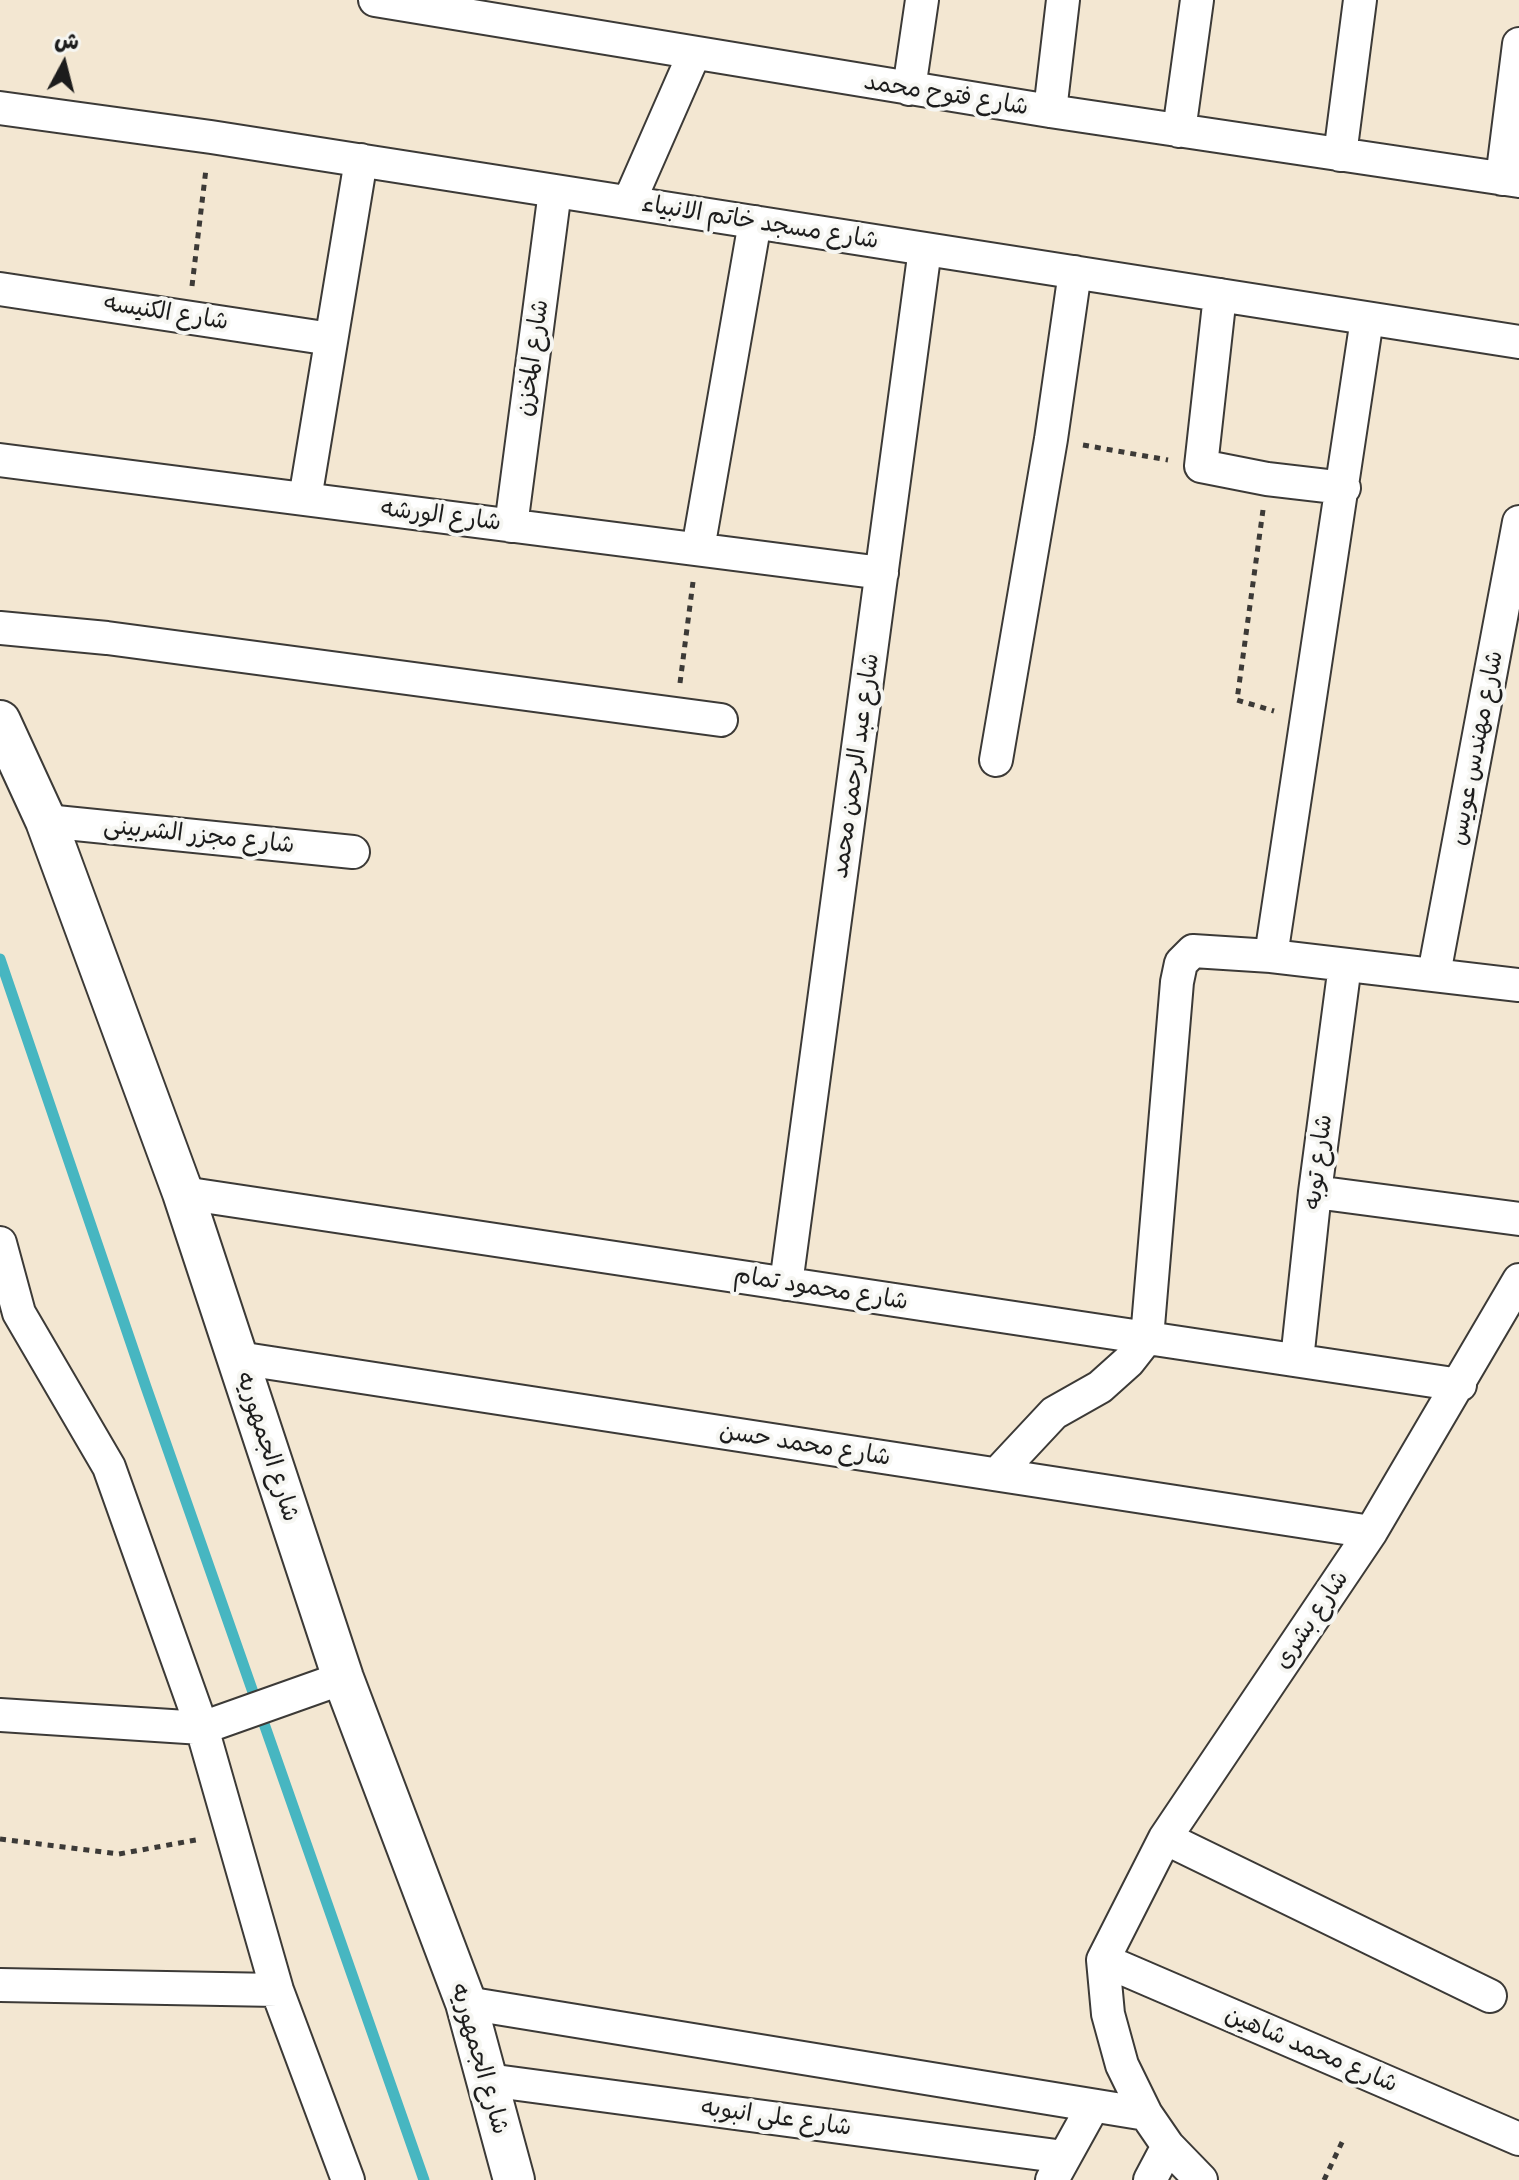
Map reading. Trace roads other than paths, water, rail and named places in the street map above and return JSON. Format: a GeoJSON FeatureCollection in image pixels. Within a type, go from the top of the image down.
{"type":"FeatureCollection","features":[{"type":"Feature","properties":{"kind":"street","name":"شارع فتوح محمد"},"geometry":{"type":"LineString","coordinates":[[375,0],[909,89],[1510,180]]}},
{"type":"Feature","properties":{"kind":"street"},"geometry":{"type":"LineString","coordinates":[[909,89],[922,0]]}},
{"type":"Feature","properties":{"kind":"street"},"geometry":{"type":"LineString","coordinates":[[1050,111],[1063,0]]}},
{"type":"Feature","properties":{"kind":"street"},"geometry":{"type":"LineString","coordinates":[[1179,131],[1197,0]]}},
{"type":"Feature","properties":{"kind":"street"},"geometry":{"type":"LineString","coordinates":[[1340,155],[1360,0]]}},
{"type":"Feature","properties":{"kind":"street"},"geometry":{"type":"LineString","coordinates":[[1510,180],[1519,44]]}},
{"type":"Feature","properties":{"kind":"street"},"geometry":{"type":"LineString","coordinates":[[629,202],[694,54]]}},
{"type":"Feature","properties":{"kind":"street","name":"شارع مسجد خاتم الانبياء"},"geometry":{"type":"LineString","coordinates":[[0,108],[361,160],[1519,342]]}},
{"type":"Feature","properties":{"kind":"street"},"geometry":{"type":"LineString","coordinates":[[305,499],[361,160]]}},
{"type":"Feature","properties":{"kind":"street","name":"شارع المخزن"},"geometry":{"type":"LineString","coordinates":[[511,526],[555,191]]}},
{"type":"Feature","properties":{"kind":"street"},"geometry":{"type":"LineString","coordinates":[[698,549],[755,222]]}},
{"type":"Feature","properties":{"kind":"street","name":"شارع عبد الرحمن محمد"},"geometry":{"type":"LineString","coordinates":[[786,1284],[925,249]]}},
{"type":"Feature","properties":{"kind":"street"},"geometry":{"type":"LineString","coordinates":[[996,760],[1051,439],[1075,272]]}},
{"type":"Feature","properties":{"kind":"street","name":"شارع الكنيسه"},"geometry":{"type":"LineString","coordinates":[[0,289],[189,315],[331,339]]}},
{"type":"Feature","properties":{"kind":"street"},"geometry":{"type":"LineString","coordinates":[[1220,295],[1201,466],[1267,479],[1344,488]]}},
{"type":"Feature","properties":{"kind":"street"},"geometry":{"type":"LineString","coordinates":[[1271,956],[1344,488],[1367,319]]}},
{"type":"Feature","properties":{"kind":"street","name":"شارع الورشه"},"geometry":{"type":"LineString","coordinates":[[0,460],[882,573]]}},
{"type":"Feature","properties":{"kind":"street","name":"شارع مهندس عويس"},"geometry":{"type":"LineString","coordinates":[[1434,974],[1519,522]]}},
{"type":"Feature","properties":{"kind":"street"},"geometry":{"type":"LineString","coordinates":[[0,628],[123,640],[721,720]]}},
{"type":"Feature","properties":{"kind":"street","name":"شارع الجمهوريه"},"geometry":{"type":"LineString","coordinates":[[0,721],[46,821],[183,1193],[343,1678],[466,2003],[514,2180]]}},
{"type":"Feature","properties":{"kind":"street","name":"شارع مجزر الشربينى"},"geometry":{"type":"LineString","coordinates":[[46,821],[353,852]]}},
{"type":"Feature","properties":{"kind":"street"},"geometry":{"type":"LineString","coordinates":[[997,1474],[1054,1413],[1100,1387],[1129,1361],[1147,1338],[1181,963],[1193,951],[1271,956],[1519,985]]}},
{"type":"Feature","properties":{"kind":"street","name":"شارع توبه"},"geometry":{"type":"LineString","coordinates":[[1297,1360],[1345,965]]}},
{"type":"Feature","properties":{"kind":"street"},"geometry":{"type":"LineString","coordinates":[[1315,1192],[1519,1219]]}},
{"type":"Feature","properties":{"kind":"street","name":"شارع محمود تمام"},"geometry":{"type":"LineString","coordinates":[[183,1193],[1460,1385]]}},
{"type":"Feature","properties":{"kind":"street"},"geometry":{"type":"LineString","coordinates":[[0,1243],[19,1313],[109,1467],[202,1728],[277,1990],[348,2180]]}},
{"type":"Feature","properties":{"kind":"street","name":"شارع بشرى"},"geometry":{"type":"LineString","coordinates":[[1103,1960],[1165,1838],[1371,1532],[1514,1300]]}},
{"type":"Feature","properties":{"kind":"street","name":"شارع محمد حسن"},"geometry":{"type":"LineString","coordinates":[[238,1358],[1371,1532]]}},
{"type":"Feature","properties":{"kind":"street"},"geometry":{"type":"LineString","coordinates":[[0,1715],[202,1728],[343,1678]]}},
{"type":"Feature","properties":{"kind":"street"},"geometry":{"type":"LineString","coordinates":[[1165,1838],[1490,1996]]}},
{"type":"Feature","properties":{"kind":"street"},"geometry":{"type":"LineString","coordinates":[[1103,1960],[1108,2014],[1119,2053],[1146,2114],[1168,2146],[1201,2180]]}},
{"type":"Feature","properties":{"kind":"street","name":"شارع محمد شاهين"},"geometry":{"type":"LineString","coordinates":[[1103,1960],[1519,2139]]}},
{"type":"Feature","properties":{"kind":"street"},"geometry":{"type":"LineString","coordinates":[[0,1985],[277,1990]]}},
{"type":"Feature","properties":{"kind":"street"},"geometry":{"type":"LineString","coordinates":[[466,2003],[1146,2114]]}},
{"type":"Feature","properties":{"kind":"street","name":"شارع على انبوبه"},"geometry":{"type":"LineString","coordinates":[[488,2080],[1058,2169]]}},
{"type":"Feature","properties":{"kind":"street"},"geometry":{"type":"LineString","coordinates":[[1058,2169],[1093,2106]]}},
{"type":"Feature","properties":{"kind":"street"},"geometry":{"type":"LineString","coordinates":[[1150,2180],[1168,2146]]}},
{"type":"Feature","properties":{"kind":"waterway"},"geometry":{"type":"LineString","coordinates":[[0,959],[146,1387],[424,2180]]}}]}
